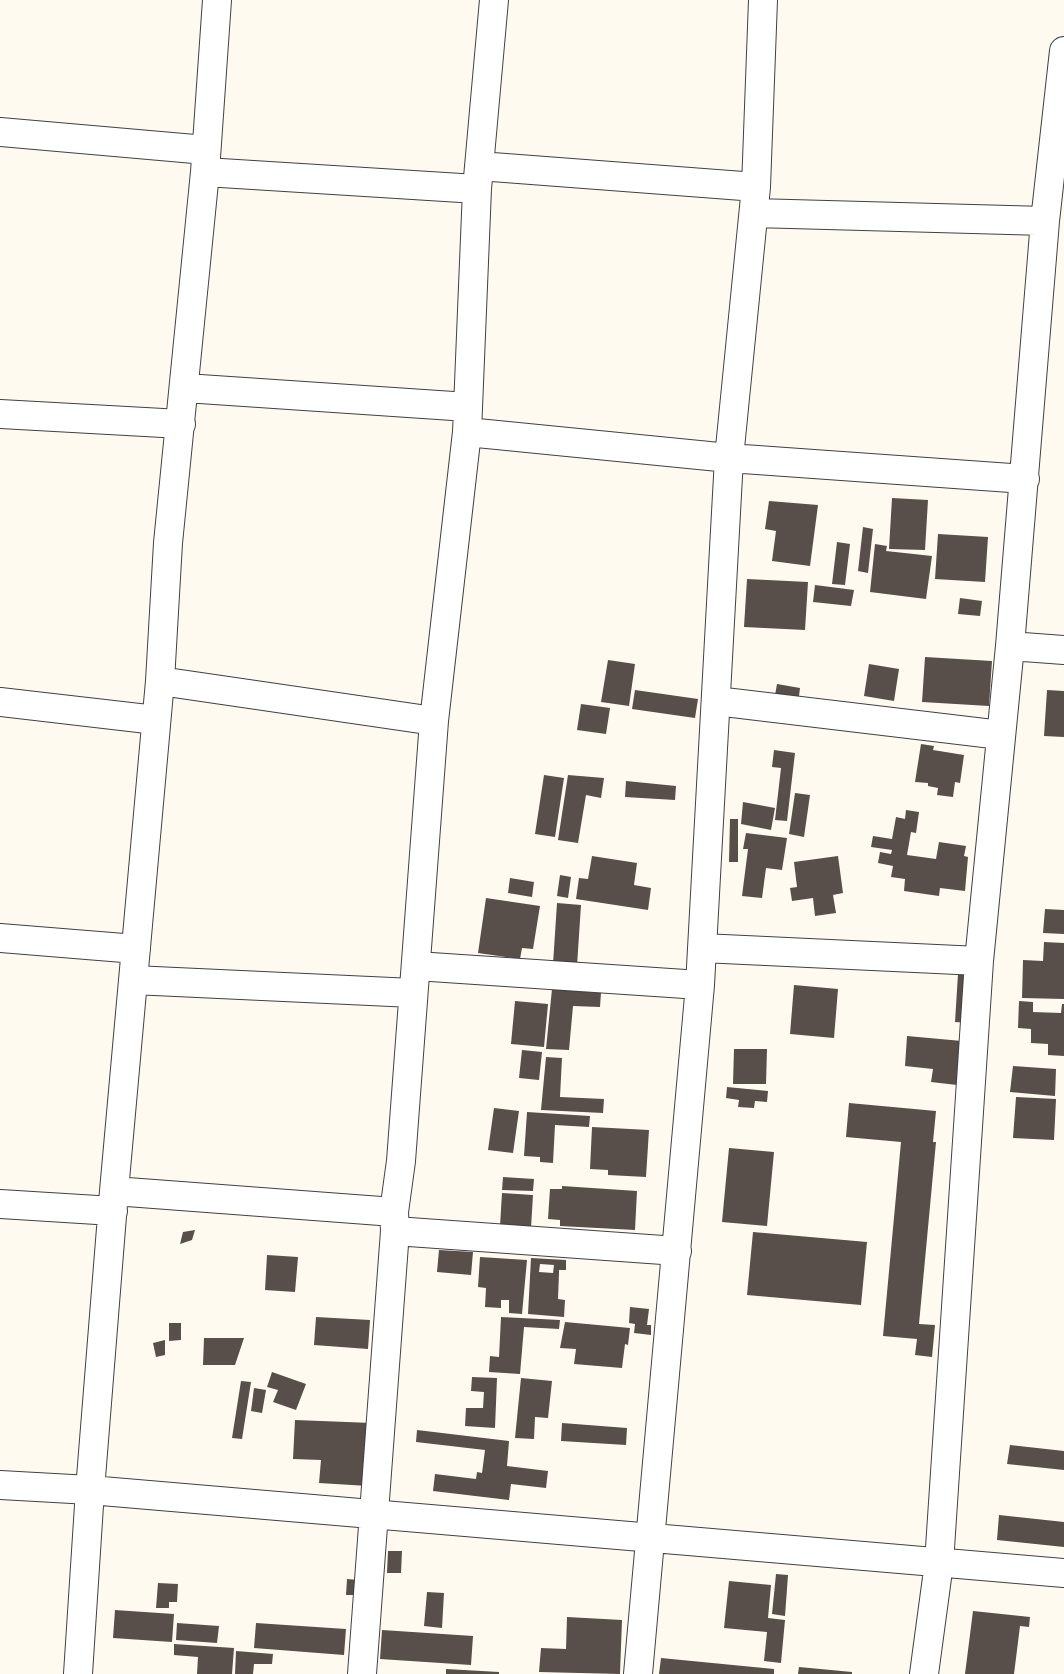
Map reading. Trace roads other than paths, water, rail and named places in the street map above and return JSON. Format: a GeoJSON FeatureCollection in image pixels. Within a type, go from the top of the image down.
{"type":"FeatureCollection","features":[{"type":"Feature","properties":{"kind":"street"},"geometry":{"type":"LineString","coordinates":[[78,1674],[90,1490],[160,681],[168,543],[206,161],[217,0]]}},
{"type":"Feature","properties":{"kind":"street"},"geometry":{"type":"LineString","coordinates":[[362,1674],[434,721],[468,419],[478,178],[494,0]]}},
{"type":"Feature","properties":{"kind":"street"},"geometry":{"type":"LineString","coordinates":[[638,1674],[700,985],[729,458],[755,200],[763,0]]}},
{"type":"Feature","properties":{"kind":"street"},"geometry":{"type":"LineString","coordinates":[[924,1674],[939,1563],[979,961],[1025,479],[1045,221],[1064,51]]}},
{"type":"Feature","properties":{"kind":"street"},"geometry":{"type":"LineString","coordinates":[[0,132],[206,161],[478,178],[1045,221]]}},
{"type":"Feature","properties":{"kind":"street"},"geometry":{"type":"LineString","coordinates":[[185,388],[468,419],[729,458],[1025,479]]}},
{"type":"Feature","properties":{"kind":"street"},"geometry":{"type":"LineString","coordinates":[[0,414],[181,424]]}},
{"type":"Feature","properties":{"kind":"street"},"geometry":{"type":"LineString","coordinates":[[1010,646],[1064,650]]}},
{"type":"Feature","properties":{"kind":"street"},"geometry":{"type":"LineString","coordinates":[[160,681],[434,721]]}},
{"type":"Feature","properties":{"kind":"street"},"geometry":{"type":"LineString","coordinates":[[0,702],[156,720]]}},
{"type":"Feature","properties":{"kind":"street"},"geometry":{"type":"LineString","coordinates":[[716,702],[1001,735]]}},
{"type":"Feature","properties":{"kind":"street"},"geometry":{"type":"LineString","coordinates":[[0,938],[136,949]]}},
{"type":"Feature","properties":{"kind":"street"},"geometry":{"type":"LineString","coordinates":[[702,948],[979,961]]}},
{"type":"Feature","properties":{"kind":"street"},"geometry":{"type":"LineString","coordinates":[[133,980],[415,979],[700,985]]}},
{"type":"Feature","properties":{"kind":"street"},"geometry":{"type":"LineString","coordinates":[[0,1204],[114,1201],[395,1222],[677,1251]]}},
{"type":"Feature","properties":{"kind":"street"},"geometry":{"type":"LineString","coordinates":[[0,1485],[90,1490],[1064,1573]]}}]}
